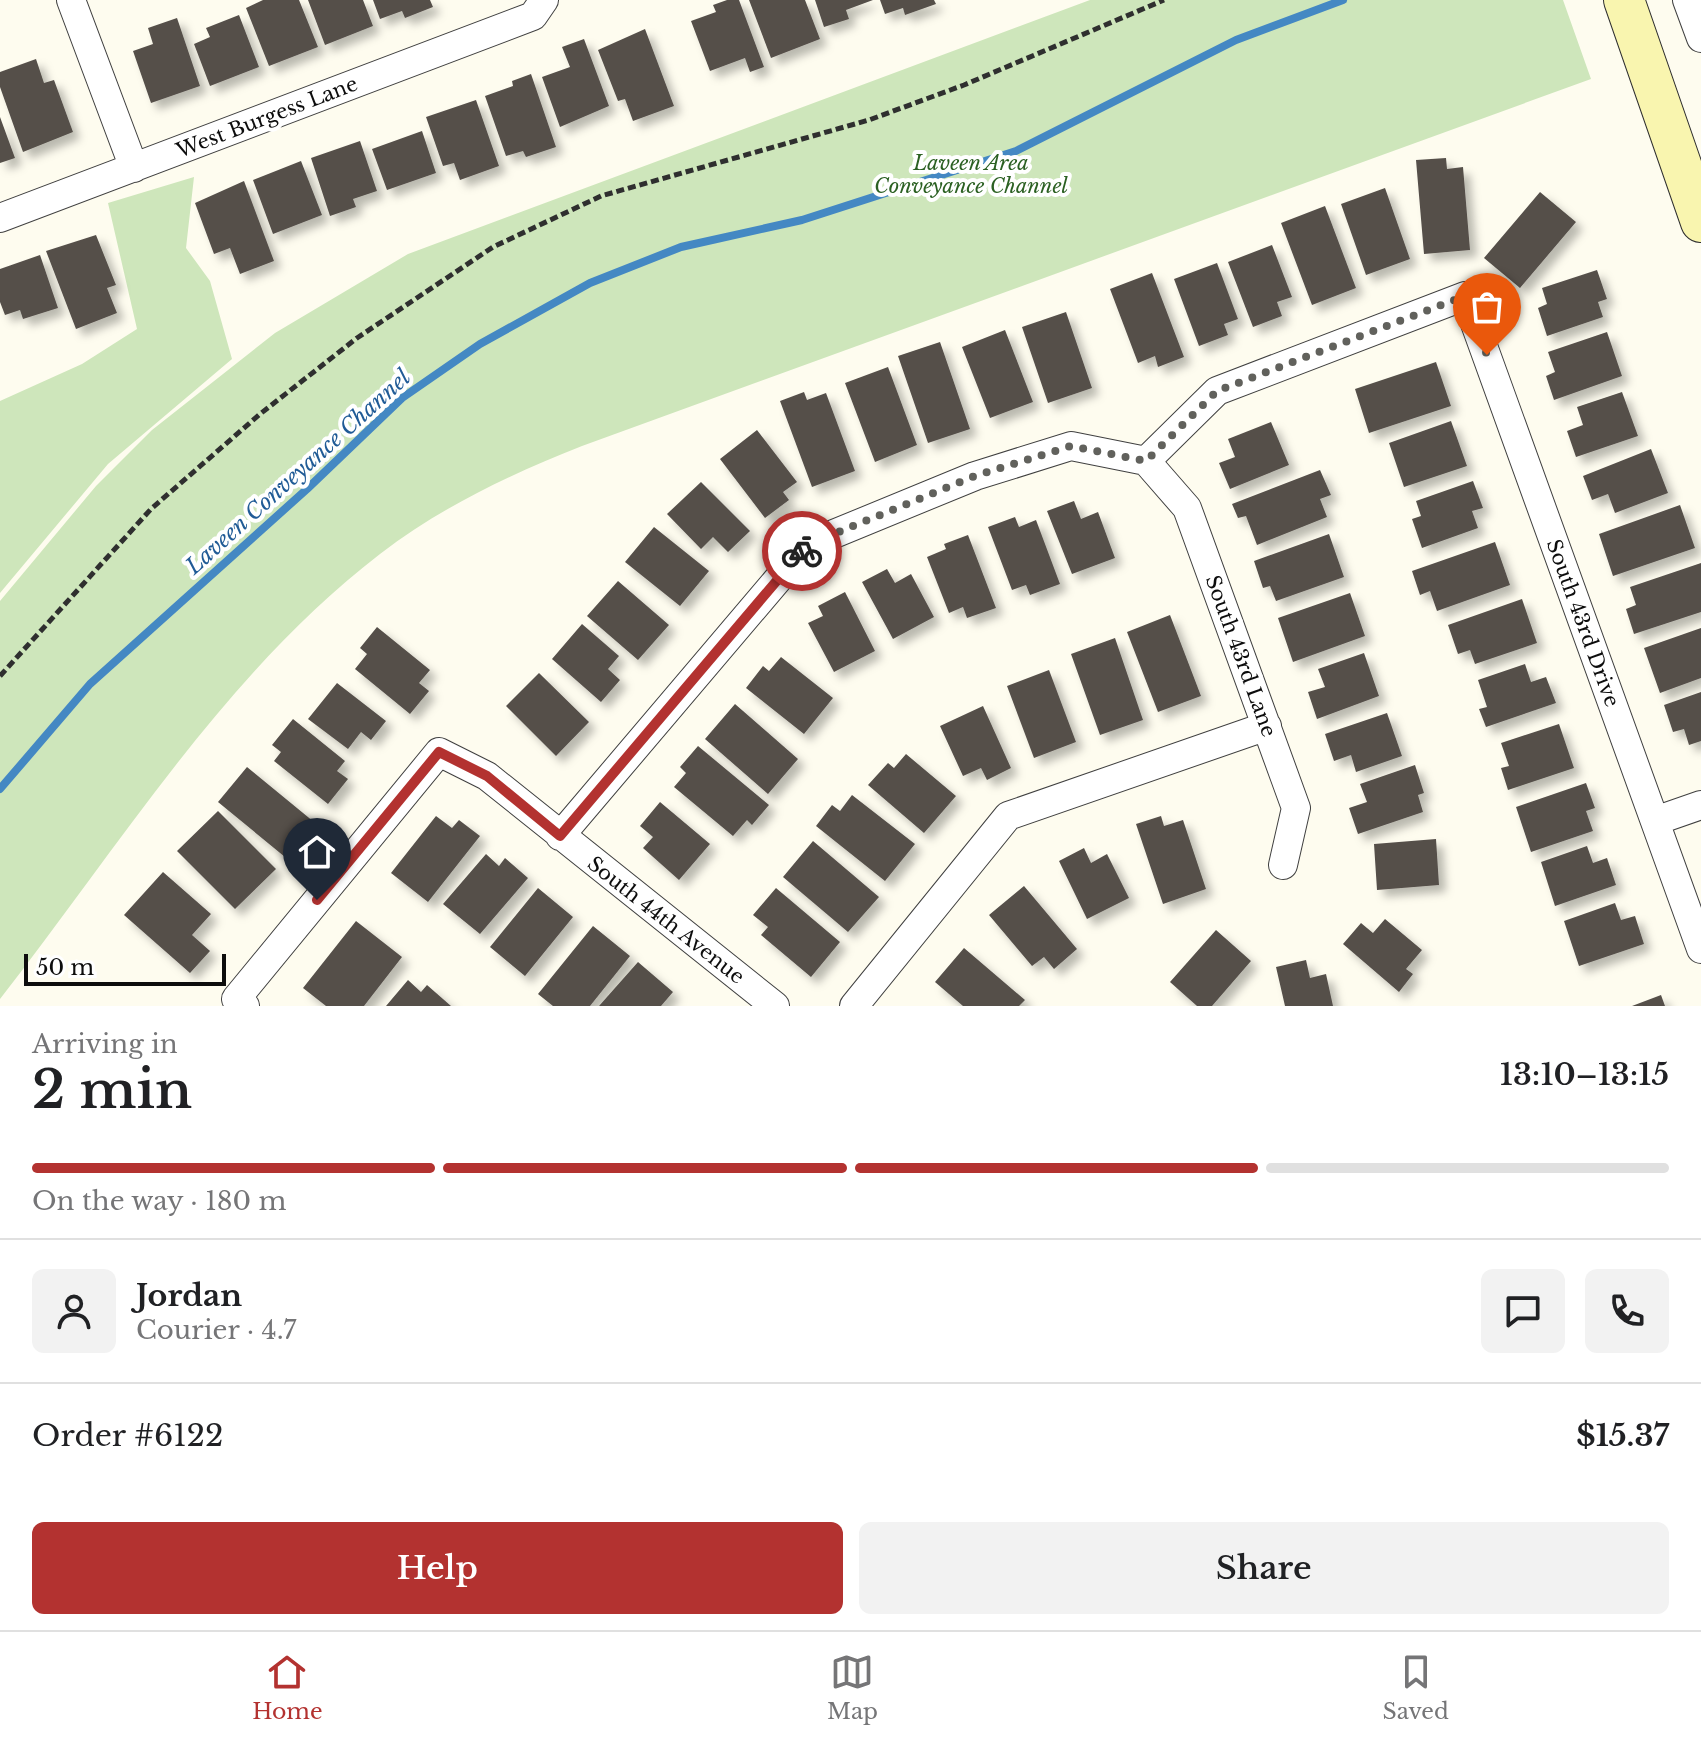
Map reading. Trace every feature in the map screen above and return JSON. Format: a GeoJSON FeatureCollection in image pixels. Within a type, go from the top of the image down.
{"type":"FeatureCollection","features":[{"type":"Feature","properties":{"kind":"main road"},"geometry":{"type":"LineString","coordinates":[[1624,0],[1700,214]]}},
{"type":"Feature","properties":{"kind":"street"},"geometry":{"type":"LineString","coordinates":[[71,0],[134,168]]}},
{"type":"Feature","properties":{"kind":"street"},"geometry":{"type":"LineString","coordinates":[[1687,0],[1701,38]]}},
{"type":"Feature","properties":{"kind":"street","name":"West Burgess Lane"},"geometry":{"type":"LineString","coordinates":[[0,218],[538,8]]}},
{"type":"Feature","properties":{"kind":"street","name":"South 43rd Drive"},"geometry":{"type":"LineString","coordinates":[[1146,461],[1217,391],[1465,296],[1701,949]]}},
{"type":"Feature","properties":{"kind":"street"},"geometry":{"type":"LineString","coordinates":[[560,836],[807,545],[975,476],[1071,446],[1146,461]]}},
{"type":"Feature","properties":{"kind":"street","name":"South 43rd Lane"},"geometry":{"type":"LineString","coordinates":[[1146,461],[1187,508],[1296,808],[1283,865]]}},
{"type":"Feature","properties":{"kind":"street"},"geometry":{"type":"LineString","coordinates":[[854,1006],[1008,816],[1267,726]]}},
{"type":"Feature","properties":{"kind":"street","name":"South 44th Avenue"},"geometry":{"type":"LineString","coordinates":[[241,1002],[439,752],[487,776],[775,1006]]}},
{"type":"Feature","properties":{"kind":"street"},"geometry":{"type":"LineString","coordinates":[[1655,821],[1701,805]]}},
{"type":"Feature","properties":{"kind":"path"},"geometry":{"type":"LineString","coordinates":[[0,676],[151,509],[260,414],[357,338],[493,247],[601,196],[869,120],[964,85],[1164,0]]}},
{"type":"Feature","properties":{"kind":"green space","name":"Laveen Area Conveyance Channel"},"geometry":{"type":"Polygon","coordinates":[[[1090,0],[1563,0],[1591,79],[582,446],[503,480],[427,521],[380,554],[324,601],[272,652],[176,764],[0,999],[0,601],[96,486],[152,430],[275,333],[408,254],[1090,0]]]}},
{"type":"Feature","properties":{"kind":"green space"},"geometry":{"type":"Polygon","coordinates":[[[194,177],[186,248],[210,281],[232,359],[108,464],[0,593],[0,401],[82,364],[137,329],[108,203],[194,177]]]}},
{"type":"Feature","properties":{"kind":"building"},"geometry":{"type":"Polygon","coordinates":[[[263,0],[299,0],[318,47],[269,66],[246,8],[263,0]]]}},
{"type":"Feature","properties":{"kind":"building"},"geometry":{"type":"Polygon","coordinates":[[[308,0],[363,0],[373,26],[325,45],[308,0]]]}},
{"type":"Feature","properties":{"kind":"building"},"geometry":{"type":"Polygon","coordinates":[[[373,0],[430,0],[433,7],[405,18],[402,11],[380,19],[373,0]]]}},
{"type":"Feature","properties":{"kind":"building"},"geometry":{"type":"Polygon","coordinates":[[[739,0],[764,67],[750,72],[745,58],[710,71],[691,21],[716,12],[713,5],[739,0]]]}},
{"type":"Feature","properties":{"kind":"building"},"geometry":{"type":"Polygon","coordinates":[[[749,0],[805,0],[820,39],[771,58],[749,0]]]}},
{"type":"Feature","properties":{"kind":"building"},"geometry":{"type":"Polygon","coordinates":[[[815,0],[873,0],[846,10],[849,19],[824,27],[815,0]]]}},
{"type":"Feature","properties":{"kind":"building"},"geometry":{"type":"Polygon","coordinates":[[[880,0],[934,0],[936,4],[905,15],[903,8],[885,14],[880,0]]]}},
{"type":"Feature","properties":{"kind":"building"},"geometry":{"type":"Polygon","coordinates":[[[239,15],[259,67],[210,86],[194,44],[210,37],[206,28],[239,15]]]}},
{"type":"Feature","properties":{"kind":"building"},"geometry":{"type":"Polygon","coordinates":[[[177,18],[200,86],[151,103],[133,51],[153,44],[148,28],[177,18]]]}},
{"type":"Feature","properties":{"kind":"building"},"geometry":{"type":"Polygon","coordinates":[[[645,29],[674,106],[633,121],[625,99],[618,101],[598,50],[645,29]]]}},
{"type":"Feature","properties":{"kind":"building"},"geometry":{"type":"Polygon","coordinates":[[[584,39],[609,106],[560,127],[542,77],[570,67],[562,47],[584,39]]]}},
{"type":"Feature","properties":{"kind":"building"},"geometry":{"type":"Polygon","coordinates":[[[36,59],[44,83],[54,80],[73,132],[23,152],[0,87],[0,72],[36,59]]]}},
{"type":"Feature","properties":{"kind":"building"},"geometry":{"type":"Polygon","coordinates":[[[531,74],[556,147],[526,157],[523,151],[506,156],[485,96],[513,86],[512,81],[531,74]]]}},
{"type":"Feature","properties":{"kind":"building"},"geometry":{"type":"Polygon","coordinates":[[[476,100],[499,166],[460,180],[454,163],[443,166],[426,117],[476,100]]]}},
{"type":"Feature","properties":{"kind":"building"},"geometry":{"type":"Polygon","coordinates":[[[0,117],[15,158],[0,163],[0,117]]]}},
{"type":"Feature","properties":{"kind":"building"},"geometry":{"type":"Polygon","coordinates":[[[422,131],[436,173],[387,190],[372,149],[422,131]]]}},
{"type":"Feature","properties":{"kind":"building"},"geometry":{"type":"Polygon","coordinates":[[[360,141],[377,191],[353,199],[356,207],[330,216],[311,158],[360,141]]]}},
{"type":"Feature","properties":{"kind":"building"},"geometry":{"type":"Polygon","coordinates":[[[1446,158],[1447,169],[1463,167],[1470,250],[1424,254],[1416,160],[1446,158]]]}},
{"type":"Feature","properties":{"kind":"building"},"geometry":{"type":"Polygon","coordinates":[[[301,161],[322,215],[273,234],[253,180],[301,161]]]}},
{"type":"Feature","properties":{"kind":"building"},"geometry":{"type":"Polygon","coordinates":[[[244,181],[274,261],[240,274],[230,248],[214,254],[195,203],[244,181]]]}},
{"type":"Feature","properties":{"kind":"building"},"geometry":{"type":"Polygon","coordinates":[[[1385,188],[1410,259],[1366,275],[1341,204],[1385,188]]]}},
{"type":"Feature","properties":{"kind":"building"},"geometry":{"type":"Polygon","coordinates":[[[1540,192],[1576,222],[1520,288],[1484,258],[1540,192]]]}},
{"type":"Feature","properties":{"kind":"building"},"geometry":{"type":"Polygon","coordinates":[[[1325,206],[1356,288],[1312,305],[1281,223],[1325,206]]]}},
{"type":"Feature","properties":{"kind":"building"},"geometry":{"type":"Polygon","coordinates":[[[96,235],[116,285],[107,288],[117,313],[76,329],[46,251],[96,235]]]}},
{"type":"Feature","properties":{"kind":"building"},"geometry":{"type":"Polygon","coordinates":[[[1272,245],[1292,297],[1277,302],[1282,316],[1253,327],[1228,262],[1272,245]]]}},
{"type":"Feature","properties":{"kind":"building"},"geometry":{"type":"Polygon","coordinates":[[[40,255],[58,308],[23,319],[20,310],[5,315],[0,302],[0,269],[40,255]]]}},
{"type":"Feature","properties":{"kind":"building"},"geometry":{"type":"Polygon","coordinates":[[[1217,263],[1238,319],[1224,324],[1228,335],[1199,346],[1174,279],[1217,263]]]}},
{"type":"Feature","properties":{"kind":"building"},"geometry":{"type":"Polygon","coordinates":[[[1597,270],[1607,299],[1598,302],[1603,317],[1547,336],[1538,308],[1547,304],[1542,288],[1597,270]]]}},
{"type":"Feature","properties":{"kind":"building"},"geometry":{"type":"Polygon","coordinates":[[[1152,273],[1184,357],[1158,367],[1155,356],[1138,363],[1110,289],[1152,273]]]}},
{"type":"Feature","properties":{"kind":"building"},"geometry":{"type":"Polygon","coordinates":[[[1066,312],[1092,388],[1048,403],[1022,327],[1066,312]]]}},
{"type":"Feature","properties":{"kind":"building"},"geometry":{"type":"Polygon","coordinates":[[[1005,330],[1033,402],[990,418],[962,347],[1005,330]]]}},
{"type":"Feature","properties":{"kind":"building"},"geometry":{"type":"Polygon","coordinates":[[[1607,332],[1622,376],[1554,400],[1546,376],[1555,372],[1548,352],[1607,332]]]}},
{"type":"Feature","properties":{"kind":"building"},"geometry":{"type":"Polygon","coordinates":[[[940,342],[970,429],[928,443],[898,356],[940,342]]]}},
{"type":"Feature","properties":{"kind":"building"},"geometry":{"type":"Polygon","coordinates":[[[1436,362],[1451,406],[1369,433],[1355,389],[1436,362]]]}},
{"type":"Feature","properties":{"kind":"building"},"geometry":{"type":"Polygon","coordinates":[[[888,367],[917,445],[875,462],[845,383],[888,367]]]}},
{"type":"Feature","properties":{"kind":"building"},"geometry":{"type":"Polygon","coordinates":[[[804,392],[807,400],[826,393],[855,471],[812,487],[780,401],[804,392]]]}},
{"type":"Feature","properties":{"kind":"building"},"geometry":{"type":"Polygon","coordinates":[[[1622,392],[1638,436],[1576,457],[1567,431],[1583,425],[1577,407],[1622,392]]]}},
{"type":"Feature","properties":{"kind":"building"},"geometry":{"type":"Polygon","coordinates":[[[1451,421],[1467,466],[1404,487],[1389,443],[1451,421]]]}},
{"type":"Feature","properties":{"kind":"building"},"geometry":{"type":"Polygon","coordinates":[[[1271,422],[1289,465],[1230,489],[1219,463],[1235,457],[1228,439],[1271,422]]]}},
{"type":"Feature","properties":{"kind":"building"},"geometry":{"type":"Polygon","coordinates":[[[757,430],[797,482],[783,492],[789,500],[765,518],[720,459],[757,430]]]}},
{"type":"Feature","properties":{"kind":"building"},"geometry":{"type":"Polygon","coordinates":[[[1651,449],[1668,493],[1615,513],[1608,494],[1592,500],[1583,476],[1651,449]]]}},
{"type":"Feature","properties":{"kind":"building"},"geometry":{"type":"Polygon","coordinates":[[[1320,470],[1331,495],[1320,499],[1327,517],[1257,545],[1246,516],[1238,518],[1232,504],[1320,470]]]}},
{"type":"Feature","properties":{"kind":"building"},"geometry":{"type":"Polygon","coordinates":[[[1473,481],[1483,508],[1472,511],[1478,528],[1422,548],[1412,519],[1421,516],[1416,501],[1473,481]]]}},
{"type":"Feature","properties":{"kind":"building"},"geometry":{"type":"Polygon","coordinates":[[[701,482],[750,531],[728,552],[713,537],[701,549],[667,514],[701,482]]]}},
{"type":"Feature","properties":{"kind":"building"},"geometry":{"type":"Polygon","coordinates":[[[1074,501],[1081,519],[1098,512],[1115,558],[1072,574],[1047,511],[1074,501]]]}},
{"type":"Feature","properties":{"kind":"building"},"geometry":{"type":"Polygon","coordinates":[[[1680,505],[1695,548],[1613,576],[1599,534],[1680,505]]]}},
{"type":"Feature","properties":{"kind":"building"},"geometry":{"type":"Polygon","coordinates":[[[1015,517],[1019,527],[1036,520],[1060,584],[1030,595],[1026,585],[1012,590],[988,527],[1015,517]]]}},
{"type":"Feature","properties":{"kind":"building"},"geometry":{"type":"Polygon","coordinates":[[[654,527],[709,571],[680,606],[625,562],[654,527]]]}},
{"type":"Feature","properties":{"kind":"building"},"geometry":{"type":"Polygon","coordinates":[[[1329,534],[1344,577],[1276,601],[1270,586],[1263,588],[1254,561],[1329,534]]]}},
{"type":"Feature","properties":{"kind":"building"},"geometry":{"type":"Polygon","coordinates":[[[968,535],[996,608],[967,618],[963,607],[949,613],[927,557],[946,549],[944,544],[968,535]]]}},
{"type":"Feature","properties":{"kind":"building"},"geometry":{"type":"Polygon","coordinates":[[[1495,542],[1510,585],[1437,611],[1430,591],[1420,595],[1412,571],[1495,542]]]}},
{"type":"Feature","properties":{"kind":"building"},"geometry":{"type":"Polygon","coordinates":[[[1701,563],[1701,612],[1634,634],[1626,609],[1636,605],[1630,587],[1701,563]]]}},
{"type":"Feature","properties":{"kind":"building"},"geometry":{"type":"Polygon","coordinates":[[[887,569],[895,583],[911,574],[934,617],[893,639],[862,582],[887,569]]]}},
{"type":"Feature","properties":{"kind":"building"},"geometry":{"type":"Polygon","coordinates":[[[618,581],[669,625],[638,660],[587,616],[618,581]]]}},
{"type":"Feature","properties":{"kind":"building"},"geometry":{"type":"Polygon","coordinates":[[[845,592],[875,651],[834,672],[808,623],[823,616],[818,606],[845,592]]]}},
{"type":"Feature","properties":{"kind":"building"},"geometry":{"type":"Polygon","coordinates":[[[1350,593],[1365,636],[1293,662],[1278,618],[1350,593]]]}},
{"type":"Feature","properties":{"kind":"building"},"geometry":{"type":"Polygon","coordinates":[[[1522,599],[1537,643],[1475,664],[1470,650],[1458,654],[1448,625],[1522,599]]]}},
{"type":"Feature","properties":{"kind":"building"},"geometry":{"type":"Polygon","coordinates":[[[1170,615],[1201,696],[1158,712],[1127,632],[1170,615]]]}},
{"type":"Feature","properties":{"kind":"building"},"geometry":{"type":"Polygon","coordinates":[[[582,624],[619,656],[608,669],[620,680],[601,702],[552,659],[582,624]]]}},
{"type":"Feature","properties":{"kind":"building"},"geometry":{"type":"Polygon","coordinates":[[[377,627],[430,670],[419,683],[429,691],[410,714],[355,669],[367,654],[360,648],[377,627]]]}},
{"type":"Feature","properties":{"kind":"building"},"geometry":{"type":"Polygon","coordinates":[[[1701,628],[1701,678],[1660,693],[1644,648],[1701,628]]]}},
{"type":"Feature","properties":{"kind":"building"},"geometry":{"type":"Polygon","coordinates":[[[1115,638],[1143,720],[1100,735],[1071,654],[1115,638]]]}},
{"type":"Feature","properties":{"kind":"building"},"geometry":{"type":"Polygon","coordinates":[[[1364,653],[1379,696],[1317,719],[1308,692],[1325,687],[1318,669],[1364,653]]]}},
{"type":"Feature","properties":{"kind":"building"},"geometry":{"type":"Polygon","coordinates":[[[781,657],[833,698],[804,734],[746,688],[763,666],[769,671],[781,657]]]}},
{"type":"Feature","properties":{"kind":"building"},"geometry":{"type":"Polygon","coordinates":[[[1525,664],[1531,682],[1546,677],[1556,703],[1486,727],[1479,709],[1487,707],[1478,680],[1525,664]]]}},
{"type":"Feature","properties":{"kind":"building"},"geometry":{"type":"Polygon","coordinates":[[[1049,670],[1076,742],[1034,758],[1007,686],[1049,670]]]}},
{"type":"Feature","properties":{"kind":"building"},"geometry":{"type":"Polygon","coordinates":[[[539,673],[589,722],[556,756],[506,706],[539,673]]]}},
{"type":"Feature","properties":{"kind":"building"},"geometry":{"type":"Polygon","coordinates":[[[337,683],[386,721],[371,740],[361,732],[348,749],[308,719],[337,683]]]}},
{"type":"Feature","properties":{"kind":"building"},"geometry":{"type":"Polygon","coordinates":[[[1701,692],[1701,741],[1689,745],[1684,729],[1673,732],[1664,705],[1701,692]]]}},
{"type":"Feature","properties":{"kind":"building"},"geometry":{"type":"Polygon","coordinates":[[[735,704],[798,759],[768,794],[705,739],[735,704]]]}},
{"type":"Feature","properties":{"kind":"building"},"geometry":{"type":"Polygon","coordinates":[[[983,706],[1011,768],[987,780],[981,768],[963,776],[940,726],[983,706]]]}},
{"type":"Feature","properties":{"kind":"building"},"geometry":{"type":"Polygon","coordinates":[[[1387,713],[1402,756],[1356,772],[1351,755],[1334,761],[1325,734],[1387,713]]]}},
{"type":"Feature","properties":{"kind":"building"},"geometry":{"type":"Polygon","coordinates":[[[293,719],[345,761],[337,771],[348,779],[328,804],[274,761],[281,752],[272,745],[293,719]]]}},
{"type":"Feature","properties":{"kind":"building"},"geometry":{"type":"Polygon","coordinates":[[[1559,724],[1574,768],[1508,790],[1501,768],[1509,766],[1501,743],[1559,724]]]}},
{"type":"Feature","properties":{"kind":"building"},"geometry":{"type":"Polygon","coordinates":[[[698,746],[769,805],[752,825],[747,820],[733,836],[674,787],[686,773],[680,767],[698,746]]]}},
{"type":"Feature","properties":{"kind":"building"},"geometry":{"type":"Polygon","coordinates":[[[906,754],[956,796],[924,833],[868,785],[888,763],[894,768],[906,754]]]}},
{"type":"Feature","properties":{"kind":"building"},"geometry":{"type":"Polygon","coordinates":[[[1415,765],[1424,793],[1418,795],[1423,812],[1358,834],[1349,808],[1367,802],[1360,784],[1415,765]]]}},
{"type":"Feature","properties":{"kind":"building"},"geometry":{"type":"Polygon","coordinates":[[[247,767],[314,822],[285,857],[218,802],[247,767]]]}},
{"type":"Feature","properties":{"kind":"building"},"geometry":{"type":"Polygon","coordinates":[[[1586,783],[1595,808],[1586,811],[1593,831],[1531,852],[1516,807],[1586,783]]]}},
{"type":"Feature","properties":{"kind":"building"},"geometry":{"type":"Polygon","coordinates":[[[852,795],[915,844],[885,881],[816,826],[832,805],[840,811],[852,795]]]}},
{"type":"Feature","properties":{"kind":"building"},"geometry":{"type":"Polygon","coordinates":[[[660,802],[710,844],[679,880],[643,848],[653,837],[640,826],[660,802]]]}},
{"type":"Feature","properties":{"kind":"building"},"geometry":{"type":"Polygon","coordinates":[[[218,811],[276,869],[235,909],[177,851],[218,811]]]}},
{"type":"Feature","properties":{"kind":"building"},"geometry":{"type":"Polygon","coordinates":[[[436,816],[452,828],[459,820],[480,836],[428,902],[391,873],[436,816]]]}},
{"type":"Feature","properties":{"kind":"building"},"geometry":{"type":"Polygon","coordinates":[[[1161,816],[1164,826],[1183,820],[1206,889],[1163,904],[1136,824],[1161,816]]]}},
{"type":"Feature","properties":{"kind":"building"},"geometry":{"type":"Polygon","coordinates":[[[1436,839],[1439,885],[1377,890],[1374,844],[1436,839]]]}},
{"type":"Feature","properties":{"kind":"building"},"geometry":{"type":"Polygon","coordinates":[[[813,841],[879,897],[848,932],[783,877],[813,841]]]}},
{"type":"Feature","properties":{"kind":"building"},"geometry":{"type":"Polygon","coordinates":[[[1587,846],[1593,863],[1607,858],[1616,885],[1555,906],[1541,862],[1587,846]]]}},
{"type":"Feature","properties":{"kind":"building"},"geometry":{"type":"Polygon","coordinates":[[[1084,848],[1091,863],[1107,854],[1129,898],[1087,919],[1059,861],[1084,848]]]}},
{"type":"Feature","properties":{"kind":"building"},"geometry":{"type":"Polygon","coordinates":[[[486,854],[499,866],[505,858],[528,878],[480,934],[443,904],[486,854]]]}},
{"type":"Feature","properties":{"kind":"building"},"geometry":{"type":"Polygon","coordinates":[[[163,872],[211,914],[192,935],[210,951],[190,973],[124,915],[163,872]]]}},
{"type":"Feature","properties":{"kind":"building"},"geometry":{"type":"Polygon","coordinates":[[[1024,886],[1077,949],[1054,969],[1044,957],[1032,966],[989,915],[1024,886]]]}},
{"type":"Feature","properties":{"kind":"building"},"geometry":{"type":"Polygon","coordinates":[[[538,888],[573,917],[525,976],[490,947],[538,888]]]}},
{"type":"Feature","properties":{"kind":"building"},"geometry":{"type":"Polygon","coordinates":[[[776,888],[840,942],[811,977],[761,935],[768,927],[753,915],[776,888]]]}},
{"type":"Feature","properties":{"kind":"building"},"geometry":{"type":"Polygon","coordinates":[[[1615,903],[1621,920],[1635,916],[1644,944],[1579,966],[1564,921],[1615,903]]]}},
{"type":"Feature","properties":{"kind":"building"},"geometry":{"type":"Polygon","coordinates":[[[1385,919],[1422,950],[1406,969],[1413,974],[1399,992],[1343,944],[1361,923],[1373,933],[1385,919]]]}},
{"type":"Feature","properties":{"kind":"building"},"geometry":{"type":"Polygon","coordinates":[[[356,921],[402,957],[364,1006],[326,1006],[303,988],[356,921]]]}},
{"type":"Feature","properties":{"kind":"building"},"geometry":{"type":"Polygon","coordinates":[[[593,926],[630,956],[590,1006],[553,1006],[538,994],[593,926]]]}},
{"type":"Feature","properties":{"kind":"building"},"geometry":{"type":"Polygon","coordinates":[[[1216,930],[1251,961],[1212,1006],[1197,1006],[1170,982],[1216,930]]]}},
{"type":"Feature","properties":{"kind":"building"},"geometry":{"type":"Polygon","coordinates":[[[964,948],[1025,1000],[1019,1006],[963,1006],[935,982],[964,948]]]}},
{"type":"Feature","properties":{"kind":"building"},"geometry":{"type":"Polygon","coordinates":[[[1306,960],[1310,978],[1326,974],[1333,1006],[1285,1006],[1276,967],[1306,960]]]}},
{"type":"Feature","properties":{"kind":"building"},"geometry":{"type":"Polygon","coordinates":[[[638,962],[673,992],[661,1006],[599,1006],[638,962]]]}},
{"type":"Feature","properties":{"kind":"building"},"geometry":{"type":"Polygon","coordinates":[[[408,980],[421,992],[427,985],[451,1006],[386,1006],[408,980]]]}},
{"type":"Feature","properties":{"kind":"building"},"geometry":{"type":"Polygon","coordinates":[[[1661,995],[1665,1006],[1632,1006],[1661,995]]]}},
{"type":"Feature","properties":{"kind":"waterway","name":"Laveen Conveyance Channel"},"geometry":{"type":"LineString","coordinates":[[0,789],[90,684],[307,489],[402,398],[480,344],[590,283],[681,247],[802,220],[1016,151],[1236,40],[1343,0]]}},
{"type":"Feature","properties":{"kind":"way so far"},"geometry":{"type":"LineString","coordinates":[[802,551],[807,545],[975,476],[1071,446],[1146,461],[1217,391],[1465,296],[1487,355]]}},
{"type":"Feature","properties":{"kind":"route"},"geometry":{"type":"LineString","coordinates":[[317,900],[439,752],[487,776],[560,836],[802,551]]}}]}
